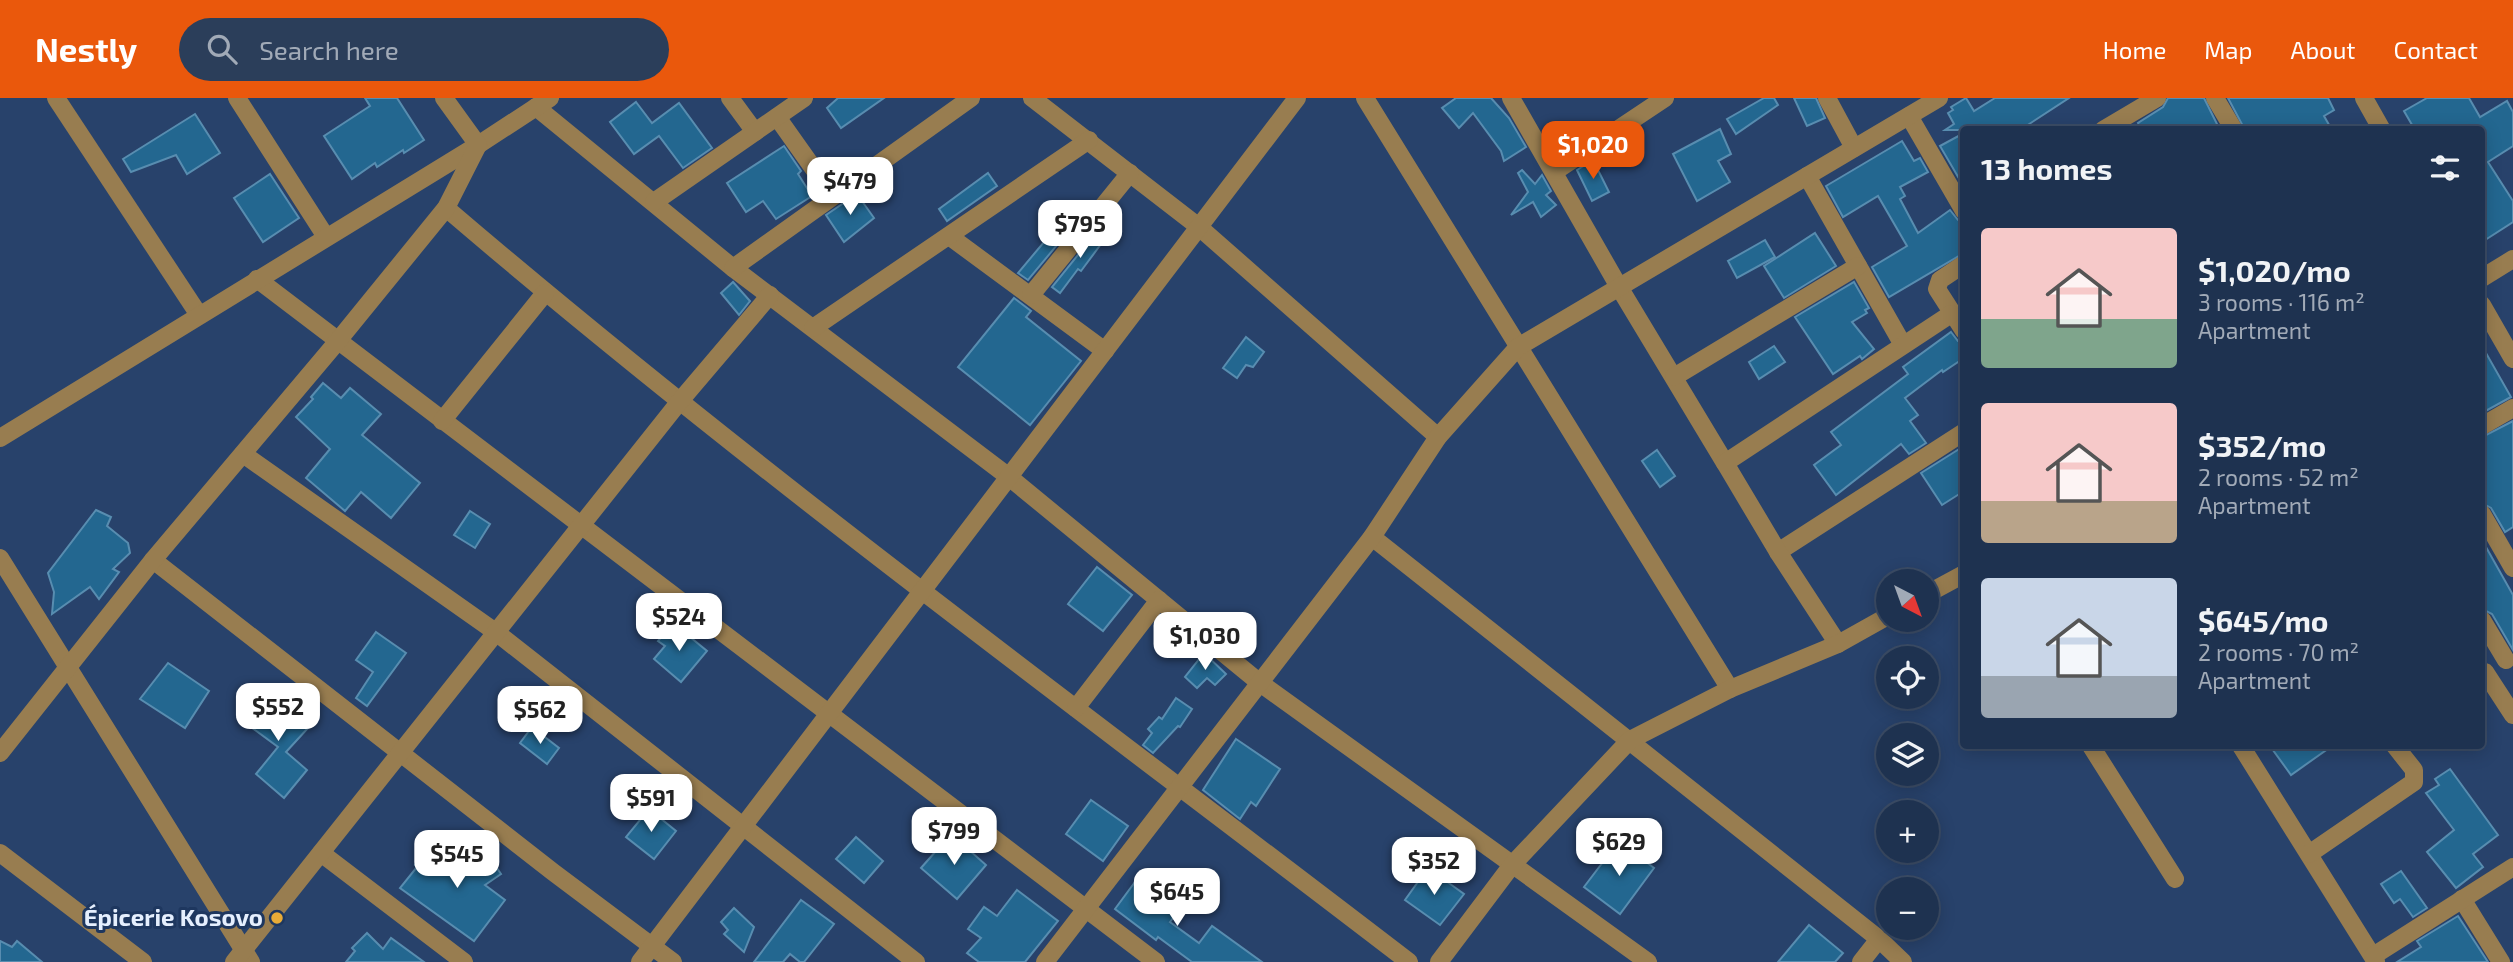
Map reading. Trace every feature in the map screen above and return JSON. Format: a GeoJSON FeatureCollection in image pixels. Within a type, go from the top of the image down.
{"type":"FeatureCollection","features":[{"type":"Feature","properties":{"kind":"street"},"geometry":{"type":"LineString","coordinates":[[55,98],[200,315]]}},
{"type":"Feature","properties":{"kind":"street"},"geometry":{"type":"LineString","coordinates":[[237,98],[326,237]]}},
{"type":"Feature","properties":{"kind":"street"},"geometry":{"type":"LineString","coordinates":[[444,98],[478,145]]}},
{"type":"Feature","properties":{"kind":"street"},"geometry":{"type":"LineString","coordinates":[[730,98],[755,132]]}},
{"type":"Feature","properties":{"kind":"street"},"geometry":{"type":"LineString","coordinates":[[654,202],[804,98]]}},
{"type":"Feature","properties":{"kind":"street"},"geometry":{"type":"LineString","coordinates":[[733,268],[971,98]]}},
{"type":"Feature","properties":{"kind":"street"},"geometry":{"type":"LineString","coordinates":[[1032,98],[1199,227],[1438,437]]}},
{"type":"Feature","properties":{"kind":"street"},"geometry":{"type":"LineString","coordinates":[[640,962],[1297,98]]}},
{"type":"Feature","properties":{"kind":"street"},"geometry":{"type":"LineString","coordinates":[[1365,98],[1730,689]]}},
{"type":"Feature","properties":{"kind":"street"},"geometry":{"type":"LineString","coordinates":[[1511,98],[1619,287],[1778,552],[1838,644]]}},
{"type":"Feature","properties":{"kind":"street"},"geometry":{"type":"LineString","coordinates":[[1554,172],[1665,98]]}},
{"type":"Feature","properties":{"kind":"street"},"geometry":{"type":"LineString","coordinates":[[1827,98],[1854,148]]}},
{"type":"Feature","properties":{"kind":"street"},"geometry":{"type":"LineString","coordinates":[[1045,962],[1372,537],[1438,437],[1518,346],[1939,98]]}},
{"type":"Feature","properties":{"kind":"street"},"geometry":{"type":"LineString","coordinates":[[2110,126],[2157,98]]}},
{"type":"Feature","properties":{"kind":"street"},"geometry":{"type":"LineString","coordinates":[[2215,98],[2232,126]]}},
{"type":"Feature","properties":{"kind":"street"},"geometry":{"type":"LineString","coordinates":[[2364,98],[2380,126]]}},
{"type":"Feature","properties":{"kind":"street"},"geometry":{"type":"LineString","coordinates":[[0,438],[478,145],[543,102],[654,202],[733,268],[1009,477],[1260,683],[1648,962]]}},
{"type":"Feature","properties":{"kind":"street"},"geometry":{"type":"LineString","coordinates":[[1909,116],[1960,204]]}},
{"type":"Feature","properties":{"kind":"street"},"geometry":{"type":"LineString","coordinates":[[777,117],[833,196]]}},
{"type":"Feature","properties":{"kind":"street"},"geometry":{"type":"LineString","coordinates":[[813,328],[1089,140]]}},
{"type":"Feature","properties":{"kind":"street"},"geometry":{"type":"LineString","coordinates":[[0,753],[153,560],[446,208],[478,145]]}},
{"type":"Feature","properties":{"kind":"street"},"geometry":{"type":"LineString","coordinates":[[1031,295],[1130,173]]}},
{"type":"Feature","properties":{"kind":"street"},"geometry":{"type":"LineString","coordinates":[[1807,176],[1903,345]]}},
{"type":"Feature","properties":{"kind":"street"},"geometry":{"type":"LineString","coordinates":[[446,208],[545,293],[921,592],[1409,962]]}},
{"type":"Feature","properties":{"kind":"street"},"geometry":{"type":"LineString","coordinates":[[949,236],[1105,351]]}},
{"type":"Feature","properties":{"kind":"street"},"geometry":{"type":"LineString","coordinates":[[2485,276],[2513,259]]}},
{"type":"Feature","properties":{"kind":"street"},"geometry":{"type":"LineString","coordinates":[[1674,377],[1858,266]]}},
{"type":"Feature","properties":{"kind":"street"},"geometry":{"type":"LineString","coordinates":[[1960,267],[1940,280],[1937,289],[1960,326]]}},
{"type":"Feature","properties":{"kind":"street"},"geometry":{"type":"LineString","coordinates":[[257,279],[1156,962]]}},
{"type":"Feature","properties":{"kind":"street"},"geometry":{"type":"LineString","coordinates":[[442,421],[545,293]]}},
{"type":"Feature","properties":{"kind":"street"},"geometry":{"type":"LineString","coordinates":[[0,558],[243,958],[321,853],[680,401],[770,295]]}},
{"type":"Feature","properties":{"kind":"street"},"geometry":{"type":"LineString","coordinates":[[2485,310],[2513,359]]}},
{"type":"Feature","properties":{"kind":"street"},"geometry":{"type":"LineString","coordinates":[[1726,463],[1951,314]]}},
{"type":"Feature","properties":{"kind":"street"},"geometry":{"type":"LineString","coordinates":[[2485,424],[2513,408]]}},
{"type":"Feature","properties":{"kind":"street"},"geometry":{"type":"LineString","coordinates":[[1778,552],[1960,435]]}},
{"type":"Feature","properties":{"kind":"street"},"geometry":{"type":"LineString","coordinates":[[243,454],[496,633],[916,962]]}},
{"type":"Feature","properties":{"kind":"street"},"geometry":{"type":"LineString","coordinates":[[2485,518],[2507,544],[2513,568]]}},
{"type":"Feature","properties":{"kind":"street"},"geometry":{"type":"LineString","coordinates":[[1372,537],[1876,937]]}},
{"type":"Feature","properties":{"kind":"street"},"geometry":{"type":"LineString","coordinates":[[153,560],[553,872],[673,962]]}},
{"type":"Feature","properties":{"kind":"street"},"geometry":{"type":"LineString","coordinates":[[1939,588],[1960,576]]}},
{"type":"Feature","properties":{"kind":"street"},"geometry":{"type":"LineString","coordinates":[[1076,708],[1159,600]]}},
{"type":"Feature","properties":{"kind":"street"},"geometry":{"type":"LineString","coordinates":[[1439,962],[1512,865],[1630,740],[1730,689],[1838,644],[1876,623]]}},
{"type":"Feature","properties":{"kind":"street"},"geometry":{"type":"LineString","coordinates":[[2485,624],[2510,658],[2485,672]]}},
{"type":"Feature","properties":{"kind":"street"},"geometry":{"type":"LineString","coordinates":[[2485,676],[2513,715]]}},
{"type":"Feature","properties":{"kind":"street"},"geometry":{"type":"LineString","coordinates":[[2093,749],[2175,879]]}},
{"type":"Feature","properties":{"kind":"street"},"geometry":{"type":"LineString","coordinates":[[2243,749],[2374,959],[2462,899],[2511,872]]}},
{"type":"Feature","properties":{"kind":"street"},"geometry":{"type":"LineString","coordinates":[[2309,854],[2414,782],[2414,771],[2397,749]]}},
{"type":"Feature","properties":{"kind":"street"},"geometry":{"type":"LineString","coordinates":[[0,853],[144,962]]}},
{"type":"Feature","properties":{"kind":"street"},"geometry":{"type":"LineString","coordinates":[[321,853],[464,962]]}},
{"type":"Feature","properties":{"kind":"street"},"geometry":{"type":"LineString","coordinates":[[2462,899],[2501,962]]}},
{"type":"Feature","properties":{"kind":"street"},"geometry":{"type":"LineString","coordinates":[[1861,962],[1878,940]]}},
{"type":"Feature","properties":{"kind":"street"},"geometry":{"type":"LineString","coordinates":[[1880,940],[1903,962]]}},
{"type":"Feature","properties":{"kind":"building"},"geometry":{"type":"Polygon","coordinates":[[[365,98],[397,98],[424,140],[377,167],[375,163],[352,179],[324,136],[370,106],[365,98]]]}},
{"type":"Feature","properties":{"kind":"building"},"geometry":{"type":"Polygon","coordinates":[[[838,98],[884,98],[841,128],[827,108],[838,98]]]}},
{"type":"Feature","properties":{"kind":"building"},"geometry":{"type":"Polygon","coordinates":[[[1456,98],[1491,98],[1509,118],[1526,147],[1504,161],[1501,151],[1473,113],[1459,128],[1442,108],[1456,98]]]}},
{"type":"Feature","properties":{"kind":"building"},"geometry":{"type":"Polygon","coordinates":[[[1764,98],[1774,98],[1778,105],[1736,134],[1727,119],[1764,98]]]}},
{"type":"Feature","properties":{"kind":"building"},"geometry":{"type":"Polygon","coordinates":[[[1794,98],[1816,98],[1825,118],[1807,126],[1794,98]]]}},
{"type":"Feature","properties":{"kind":"building"},"geometry":{"type":"Polygon","coordinates":[[[1966,98],[1974,111],[1995,98],[2069,98],[2026,126],[1960,126],[1960,130],[1945,130],[1954,124],[1948,113],[1953,110],[1951,107],[1966,98]]]}},
{"type":"Feature","properties":{"kind":"building"},"geometry":{"type":"Polygon","coordinates":[[[2168,98],[2204,98],[2218,126],[2139,126],[2138,123],[2163,107],[2168,98]]]}},
{"type":"Feature","properties":{"kind":"building"},"geometry":{"type":"Polygon","coordinates":[[[2228,98],[2328,98],[2334,110],[2324,116],[2330,126],[2243,126],[2228,98]]]}},
{"type":"Feature","properties":{"kind":"building"},"geometry":{"type":"Polygon","coordinates":[[[2427,98],[2469,98],[2480,117],[2507,101],[2513,112],[2513,146],[2488,162],[2513,201],[2513,222],[2485,240],[2485,126],[2413,126],[2404,111],[2427,98]]]}},
{"type":"Feature","properties":{"kind":"building"},"geometry":{"type":"Polygon","coordinates":[[[636,102],[652,123],[679,103],[712,148],[683,168],[659,136],[634,154],[610,122],[636,102]]]}},
{"type":"Feature","properties":{"kind":"building"},"geometry":{"type":"Polygon","coordinates":[[[195,114],[220,153],[187,174],[176,155],[131,172],[123,159],[195,114]]]}},
{"type":"Feature","properties":{"kind":"building"},"geometry":{"type":"Polygon","coordinates":[[[1720,129],[1731,154],[1718,161],[1730,182],[1697,201],[1673,154],[1720,129]]]}},
{"type":"Feature","properties":{"kind":"building"},"geometry":{"type":"Polygon","coordinates":[[[1960,135],[1960,180],[1940,146],[1960,135]]]}},
{"type":"Feature","properties":{"kind":"building"},"geometry":{"type":"Polygon","coordinates":[[[1902,141],[1914,161],[1920,158],[1928,172],[1900,187],[1905,196],[1900,199],[1918,233],[1950,210],[1960,221],[1960,255],[1889,297],[1872,267],[1907,246],[1878,196],[1843,217],[1826,186],[1902,141]]]}},
{"type":"Feature","properties":{"kind":"building"},"geometry":{"type":"Polygon","coordinates":[[[784,146],[801,171],[798,174],[812,196],[776,219],[763,201],[746,212],[727,183],[784,146]]]}},
{"type":"Feature","properties":{"kind":"building"},"geometry":{"type":"Polygon","coordinates":[[[1593,160],[1609,192],[1592,201],[1577,170],[1593,160]]]}},
{"type":"Feature","properties":{"kind":"building"},"geometry":{"type":"Polygon","coordinates":[[[1522,170],[1535,184],[1542,175],[1551,191],[1546,195],[1556,205],[1541,217],[1533,202],[1511,215],[1528,192],[1518,173],[1522,170]]]}},
{"type":"Feature","properties":{"kind":"building"},"geometry":{"type":"Polygon","coordinates":[[[988,173],[997,186],[947,221],[939,209],[988,173]]]}},
{"type":"Feature","properties":{"kind":"building"},"geometry":{"type":"Polygon","coordinates":[[[270,174],[299,218],[263,242],[234,198],[270,174]]]}},
{"type":"Feature","properties":{"kind":"building"},"geometry":{"type":"Polygon","coordinates":[[[857,194],[874,218],[844,242],[826,215],[857,194]]]}},
{"type":"Feature","properties":{"kind":"building"},"geometry":{"type":"Polygon","coordinates":[[[1076,212],[1081,216],[1028,280],[1018,273],[1055,229],[1060,233],[1076,212]]]}},
{"type":"Feature","properties":{"kind":"building"},"geometry":{"type":"Polygon","coordinates":[[[1099,229],[1107,236],[1081,271],[1078,269],[1060,293],[1052,287],[1099,229]]]}},
{"type":"Feature","properties":{"kind":"building"},"geometry":{"type":"Polygon","coordinates":[[[1815,233],[1836,266],[1784,298],[1764,266],[1815,233]]]}},
{"type":"Feature","properties":{"kind":"building"},"geometry":{"type":"Polygon","coordinates":[[[1765,240],[1775,257],[1737,278],[1728,261],[1765,240]]]}},
{"type":"Feature","properties":{"kind":"building"},"geometry":{"type":"Polygon","coordinates":[[[733,282],[750,301],[739,315],[721,293],[733,282]]]}},
{"type":"Feature","properties":{"kind":"building"},"geometry":{"type":"Polygon","coordinates":[[[1854,282],[1869,308],[1865,310],[1867,313],[1852,322],[1874,349],[1862,359],[1860,356],[1833,374],[1795,317],[1854,282]]]}},
{"type":"Feature","properties":{"kind":"building"},"geometry":{"type":"Polygon","coordinates":[[[1014,298],[1031,311],[1026,317],[1081,361],[1030,425],[958,367],[1014,298]]]}},
{"type":"Feature","properties":{"kind":"building"},"geometry":{"type":"Polygon","coordinates":[[[1951,332],[1960,341],[1960,361],[1943,372],[1942,370],[1905,398],[1918,415],[1910,421],[1926,443],[1909,454],[1901,444],[1836,495],[1814,465],[1841,445],[1831,432],[1908,374],[1903,367],[1951,332]]]}},
{"type":"Feature","properties":{"kind":"building"},"geometry":{"type":"Polygon","coordinates":[[[1246,337],[1264,352],[1253,367],[1246,365],[1237,378],[1223,368],[1246,337]]]}},
{"type":"Feature","properties":{"kind":"building"},"geometry":{"type":"Polygon","coordinates":[[[1774,346],[1785,362],[1759,379],[1749,362],[1774,346]]]}},
{"type":"Feature","properties":{"kind":"building"},"geometry":{"type":"Polygon","coordinates":[[[2485,351],[2511,397],[2485,411],[2485,351]]]}},
{"type":"Feature","properties":{"kind":"building"},"geometry":{"type":"Polygon","coordinates":[[[323,383],[341,398],[350,388],[381,414],[362,435],[420,483],[391,518],[361,492],[345,511],[306,478],[330,449],[296,417],[313,399],[311,397],[323,383]]]}},
{"type":"Feature","properties":{"kind":"building"},"geometry":{"type":"Polygon","coordinates":[[[2513,421],[2513,527],[2505,532],[2491,508],[2485,505],[2485,435],[2513,421]]]}},
{"type":"Feature","properties":{"kind":"building"},"geometry":{"type":"Polygon","coordinates":[[[1960,449],[1960,494],[1942,505],[1921,473],[1960,449]]]}},
{"type":"Feature","properties":{"kind":"building"},"geometry":{"type":"Polygon","coordinates":[[[1657,450],[1675,476],[1660,487],[1642,461],[1657,450]]]}},
{"type":"Feature","properties":{"kind":"building"},"geometry":{"type":"Polygon","coordinates":[[[96,510],[111,517],[107,526],[128,543],[130,553],[113,569],[119,572],[99,599],[90,587],[52,614],[54,592],[48,573],[96,510]]]}},
{"type":"Feature","properties":{"kind":"building"},"geometry":{"type":"Polygon","coordinates":[[[470,511],[490,524],[475,548],[454,535],[470,511]]]}},
{"type":"Feature","properties":{"kind":"building"},"geometry":{"type":"Polygon","coordinates":[[[2485,545],[2513,595],[2513,650],[2492,614],[2485,610],[2485,545]]]}},
{"type":"Feature","properties":{"kind":"building"},"geometry":{"type":"Polygon","coordinates":[[[1097,567],[1132,595],[1103,631],[1068,604],[1097,567]]]}},
{"type":"Feature","properties":{"kind":"building"},"geometry":{"type":"Polygon","coordinates":[[[673,623],[707,651],[681,682],[654,659],[665,646],[658,641],[673,623]]]}},
{"type":"Feature","properties":{"kind":"building"},"geometry":{"type":"Polygon","coordinates":[[[376,632],[406,653],[367,706],[356,698],[373,672],[356,660],[376,632]]]}},
{"type":"Feature","properties":{"kind":"building"},"geometry":{"type":"Polygon","coordinates":[[[1204,653],[1226,674],[1215,685],[1207,678],[1197,688],[1185,677],[1204,653]]]}},
{"type":"Feature","properties":{"kind":"building"},"geometry":{"type":"Polygon","coordinates":[[[168,663],[209,691],[185,728],[140,699],[168,663]]]}},
{"type":"Feature","properties":{"kind":"building"},"geometry":{"type":"Polygon","coordinates":[[[270,691],[308,728],[286,752],[307,770],[284,798],[256,774],[278,747],[244,722],[270,691]]]}},
{"type":"Feature","properties":{"kind":"building"},"geometry":{"type":"Polygon","coordinates":[[[1176,698],[1192,709],[1180,727],[1178,726],[1153,753],[1143,745],[1152,733],[1148,729],[1159,717],[1162,719],[1176,698]]]}},
{"type":"Feature","properties":{"kind":"building"},"geometry":{"type":"Polygon","coordinates":[[[532,727],[559,748],[547,764],[520,743],[532,727]]]}},
{"type":"Feature","properties":{"kind":"building"},"geometry":{"type":"Polygon","coordinates":[[[1236,739],[1280,769],[1256,806],[1251,802],[1240,819],[1203,790],[1236,739]]]}},
{"type":"Feature","properties":{"kind":"building"},"geometry":{"type":"Polygon","coordinates":[[[2272,749],[2328,749],[2291,775],[2272,749]]]}},
{"type":"Feature","properties":{"kind":"building"},"geometry":{"type":"Polygon","coordinates":[[[2450,769],[2498,835],[2473,854],[2483,867],[2456,888],[2427,852],[2454,830],[2426,793],[2439,785],[2435,779],[2450,769]]]}},
{"type":"Feature","properties":{"kind":"building"},"geometry":{"type":"Polygon","coordinates":[[[1091,800],[1128,826],[1103,861],[1066,834],[1091,800]]]}},
{"type":"Feature","properties":{"kind":"building"},"geometry":{"type":"Polygon","coordinates":[[[649,809],[676,831],[654,859],[626,837],[649,809]]]}},
{"type":"Feature","properties":{"kind":"building"},"geometry":{"type":"Polygon","coordinates":[[[951,834],[986,865],[957,899],[921,868],[951,834]]]}},
{"type":"Feature","properties":{"kind":"building"},"geometry":{"type":"Polygon","coordinates":[[[856,837],[883,861],[864,883],[836,859],[856,837]]]}},
{"type":"Feature","properties":{"kind":"building"},"geometry":{"type":"Polygon","coordinates":[[[1619,841],[1654,868],[1620,914],[1584,887],[1619,841]]]}},
{"type":"Feature","properties":{"kind":"building"},"geometry":{"type":"Polygon","coordinates":[[[475,845],[488,855],[501,874],[485,885],[505,900],[474,941],[400,888],[417,867],[415,865],[427,848],[458,869],[475,845]]]}},
{"type":"Feature","properties":{"kind":"building"},"geometry":{"type":"Polygon","coordinates":[[[1428,868],[1464,894],[1440,925],[1405,900],[1428,868]]]}},
{"type":"Feature","properties":{"kind":"building"},"geometry":{"type":"Polygon","coordinates":[[[2401,871],[2427,908],[2413,917],[2400,899],[2394,903],[2381,884],[2401,871]]]}},
{"type":"Feature","properties":{"kind":"building"},"geometry":{"type":"Polygon","coordinates":[[[1138,878],[1180,909],[1170,922],[1199,943],[1212,926],[1262,962],[1192,962],[1158,937],[1156,940],[1115,909],[1138,878]]]}},
{"type":"Feature","properties":{"kind":"building"},"geometry":{"type":"Polygon","coordinates":[[[1017,890],[1058,921],[1025,962],[979,962],[967,953],[981,938],[968,929],[984,907],[997,916],[1017,890]]]}},
{"type":"Feature","properties":{"kind":"building"},"geometry":{"type":"Polygon","coordinates":[[[801,900],[834,924],[804,962],[790,954],[783,962],[754,962],[801,900]]]}},
{"type":"Feature","properties":{"kind":"building"},"geometry":{"type":"Polygon","coordinates":[[[734,908],[754,927],[744,952],[724,934],[728,930],[721,922],[734,908]]]}},
{"type":"Feature","properties":{"kind":"building"},"geometry":{"type":"Polygon","coordinates":[[[2458,916],[2488,962],[2397,962],[2421,947],[2417,941],[2458,916]]]}},
{"type":"Feature","properties":{"kind":"building"},"geometry":{"type":"Polygon","coordinates":[[[1809,925],[1843,953],[1835,962],[1778,962],[1809,925]]]}},
{"type":"Feature","properties":{"kind":"building"},"geometry":{"type":"Polygon","coordinates":[[[367,933],[383,949],[391,938],[424,962],[346,962],[355,951],[352,948],[367,933]]]}},
{"type":"Feature","properties":{"kind":"building"},"geometry":{"type":"Polygon","coordinates":[[[0,941],[12,947],[17,941],[42,962],[0,962],[0,941]]]}},
{"type":"Feature","properties":{"kind":"place","name":"Épicerie Kosovo"},"geometry":{"type":"Point","coordinates":[277,918]}}]}
